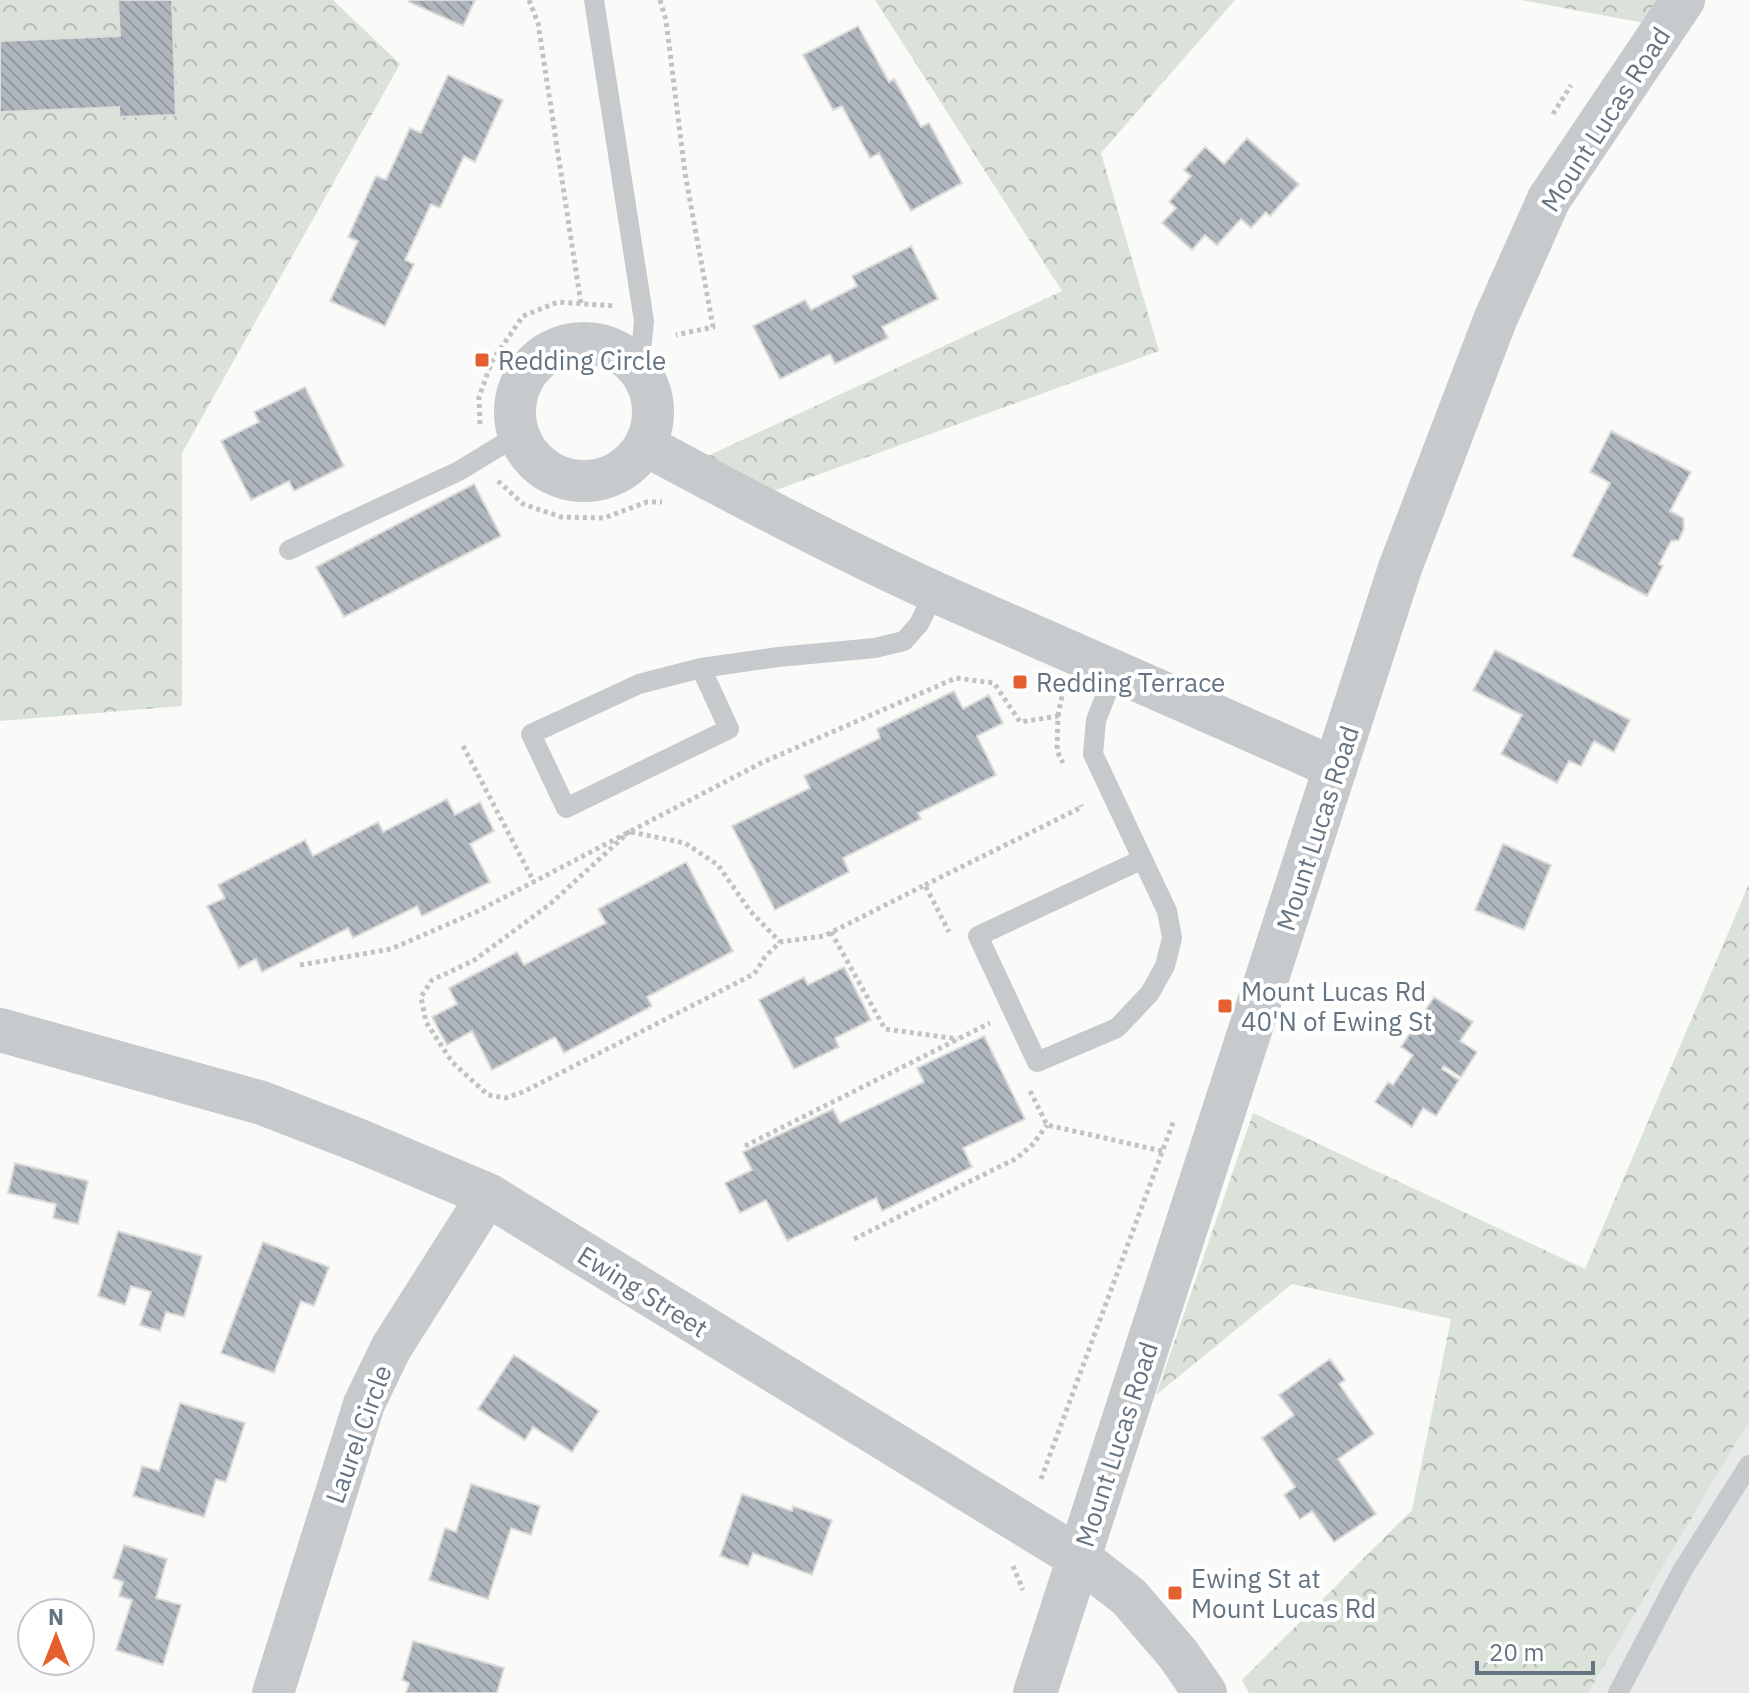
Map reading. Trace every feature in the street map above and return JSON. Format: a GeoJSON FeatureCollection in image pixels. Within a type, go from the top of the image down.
{"type":"FeatureCollection","features":[{"type":"Feature","properties":{"kind":"street","name":"Mount Lucas Road"},"geometry":{"type":"LineString","coordinates":[[1035,1693],[1400,568],[1445,448],[1495,320],[1549,199],[1683,0]]}},
{"type":"Feature","properties":{"kind":"street"},"geometry":{"type":"LineString","coordinates":[[594,343],[617,351],[631,361],[646,379],[653,418],[645,445],[628,466],[589,482],[565,479],[542,468],[499,430],[514,417],[521,381],[546,353],[569,344],[594,343]]}},
{"type":"Feature","properties":{"kind":"street"},"geometry":{"type":"LineString","coordinates":[[645,445],[737,495],[935,592],[1336,769]]}},
{"type":"Feature","properties":{"kind":"street","name":"Ewing Street"},"geometry":{"type":"LineString","coordinates":[[0,1030],[262,1103],[488,1195],[1079,1558],[1129,1597],[1178,1654],[1205,1693]]}},
{"type":"Feature","properties":{"kind":"street","name":"Laurel Circle"},"geometry":{"type":"LineString","coordinates":[[273,1693],[364,1404],[391,1348],[488,1195]]}},
{"type":"Feature","properties":{"kind":"lane"},"geometry":{"type":"LineString","coordinates":[[594,0],[644,321],[642,342],[631,361]]}},
{"type":"Feature","properties":{"kind":"lane"},"geometry":{"type":"LineString","coordinates":[[289,550],[459,471],[499,430]]}},
{"type":"Feature","properties":{"kind":"lane"},"geometry":{"type":"LineString","coordinates":[[701,668],[729,729],[566,808],[531,734],[639,684],[701,668],[875,648],[904,641],[919,624],[935,592]]}},
{"type":"Feature","properties":{"kind":"lane"},"geometry":{"type":"LineString","coordinates":[[1116,670],[1096,720],[1093,754],[1167,911],[1172,938],[1165,966],[1150,993],[1117,1028],[1037,1062],[978,936],[1141,860]]}},
{"type":"Feature","properties":{"kind":"lane"},"geometry":{"type":"LineString","coordinates":[[1622,1691],[1682,1571],[1749,1465]]}},
{"type":"Feature","properties":{"kind":"path"},"geometry":{"type":"LineString","coordinates":[[529,0],[538,23],[581,304]]}},
{"type":"Feature","properties":{"kind":"path"},"geometry":{"type":"LineString","coordinates":[[660,0],[666,20],[685,173],[713,327],[676,335]]}},
{"type":"Feature","properties":{"kind":"path"},"geometry":{"type":"LineString","coordinates":[[499,430],[479,397],[492,361],[523,316],[558,302],[615,306]]}},
{"type":"Feature","properties":{"kind":"path"},"geometry":{"type":"LineString","coordinates":[[495,479],[523,504],[561,517],[604,518],[647,502],[675,501]]}},
{"type":"Feature","properties":{"kind":"path"},"geometry":{"type":"LineString","coordinates":[[300,965],[391,949],[476,912],[761,763],[956,678],[994,683],[1020,722],[1058,716]]}},
{"type":"Feature","properties":{"kind":"path"},"geometry":{"type":"LineString","coordinates":[[1064,765],[1057,751],[1058,716],[1065,683]]}},
{"type":"Feature","properties":{"kind":"path"},"geometry":{"type":"LineString","coordinates":[[463,746],[534,882]]}},
{"type":"Feature","properties":{"kind":"path"},"geometry":{"type":"LineString","coordinates":[[630,831],[549,905],[473,961],[432,980],[421,997],[426,1022],[452,1062],[488,1095],[505,1098],[523,1092],[754,974],[780,942],[824,936],[1082,807],[1076,793]]}},
{"type":"Feature","properties":{"kind":"path"},"geometry":{"type":"LineString","coordinates":[[630,831],[685,843],[718,865],[750,911],[780,942]]}},
{"type":"Feature","properties":{"kind":"path"},"geometry":{"type":"LineString","coordinates":[[925,885],[953,940]]}},
{"type":"Feature","properties":{"kind":"path"},"geometry":{"type":"LineString","coordinates":[[831,932],[885,1029],[959,1039]]}},
{"type":"Feature","properties":{"kind":"path"},"geometry":{"type":"LineString","coordinates":[[745,1146],[994,1021]]}},
{"type":"Feature","properties":{"kind":"path"},"geometry":{"type":"LineString","coordinates":[[1027,1086],[1047,1125]]}},
{"type":"Feature","properties":{"kind":"path"},"geometry":{"type":"LineString","coordinates":[[1047,1125],[1162,1151]]}},
{"type":"Feature","properties":{"kind":"path"},"geometry":{"type":"LineString","coordinates":[[854,1239],[1017,1158],[1033,1144],[1047,1125]]}},
{"type":"Feature","properties":{"kind":"shaded area"},"geometry":{"type":"Polygon","coordinates":[[[1749,1421],[1749,1693],[1588,1693],[1749,1421]]]}},
{"type":"Feature","properties":{"kind":"green space"},"geometry":{"type":"Polygon","coordinates":[[[0,0],[333,0],[400,64],[182,453],[182,706],[0,721],[0,0]]]}},
{"type":"Feature","properties":{"kind":"green space"},"geometry":{"type":"Polygon","coordinates":[[[875,0],[1235,0],[1101,153],[1159,351],[765,494],[697,461],[1062,291],[875,0]]]}},
{"type":"Feature","properties":{"kind":"green space"},"geometry":{"type":"Polygon","coordinates":[[[1521,0],[1683,0],[1665,27],[1521,0]]]}},
{"type":"Feature","properties":{"kind":"green space"},"geometry":{"type":"Polygon","coordinates":[[[1749,884],[1749,1421],[1588,1693],[1249,1693],[1242,1680],[1412,1510],[1451,1319],[1292,1284],[1156,1395],[1253,1113],[1585,1269],[1749,884]]]}},
{"type":"Feature","properties":{"kind":"building"},"geometry":{"type":"Polygon","coordinates":[[[118,0],[172,0],[176,115],[119,117],[119,107],[2,112],[0,122],[0,41],[120,36],[118,0]]]}},
{"type":"Feature","properties":{"kind":"building"},"geometry":{"type":"Polygon","coordinates":[[[410,0],[475,0],[463,26],[410,0]]]}},
{"type":"Feature","properties":{"kind":"building"},"geometry":{"type":"Polygon","coordinates":[[[858,26],[889,82],[894,79],[921,127],[929,123],[962,183],[911,211],[879,153],[870,158],[842,106],[833,110],[803,55],[858,26]]]}},
{"type":"Feature","properties":{"kind":"building"},"geometry":{"type":"Polygon","coordinates":[[[448,75],[503,100],[475,162],[464,156],[440,208],[431,204],[405,260],[414,264],[385,326],[330,301],[358,241],[348,237],[376,176],[386,180],[410,128],[421,133],[448,75]]]}},
{"type":"Feature","properties":{"kind":"building"},"geometry":{"type":"Polygon","coordinates":[[[1247,138],[1299,184],[1270,216],[1266,212],[1251,228],[1241,219],[1217,245],[1205,235],[1192,250],[1162,223],[1176,208],[1169,202],[1191,176],[1184,170],[1205,147],[1224,164],[1247,138]]]}},
{"type":"Feature","properties":{"kind":"building"},"geometry":{"type":"Polygon","coordinates":[[[911,246],[938,299],[882,327],[888,338],[835,364],[830,354],[780,379],[753,326],[805,300],[811,310],[857,286],[852,276],[911,246]]]}},
{"type":"Feature","properties":{"kind":"building"},"geometry":{"type":"Polygon","coordinates":[[[305,387],[344,466],[294,491],[289,481],[251,500],[221,441],[259,422],[254,412],[305,387]]]}},
{"type":"Feature","properties":{"kind":"building"},"geometry":{"type":"Polygon","coordinates":[[[1611,431],[1691,472],[1670,511],[1683,518],[1684,528],[1679,540],[1671,541],[1659,564],[1663,566],[1647,596],[1572,556],[1610,483],[1590,472],[1611,431]]]}},
{"type":"Feature","properties":{"kind":"building"},"geometry":{"type":"Polygon","coordinates":[[[474,484],[501,536],[344,617],[316,567],[474,484]]]}},
{"type":"Feature","properties":{"kind":"building"},"geometry":{"type":"Polygon","coordinates":[[[1495,650],[1630,720],[1614,752],[1594,741],[1581,766],[1569,761],[1557,783],[1501,754],[1522,715],[1473,690],[1495,650]]]}},
{"type":"Feature","properties":{"kind":"building"},"geometry":{"type":"Polygon","coordinates":[[[954,691],[963,709],[989,695],[1003,723],[977,736],[996,775],[918,813],[921,819],[843,858],[849,872],[775,910],[732,826],[810,788],[804,776],[880,738],[877,729],[954,691]]]}},
{"type":"Feature","properties":{"kind":"building"},"geometry":{"type":"Polygon","coordinates":[[[447,799],[455,815],[480,802],[494,831],[470,844],[490,882],[422,916],[417,906],[353,938],[348,928],[262,972],[256,959],[239,968],[207,906],[225,898],[218,885],[305,840],[313,856],[378,822],[383,832],[447,799]]]}},
{"type":"Feature","properties":{"kind":"building"},"geometry":{"type":"Polygon","coordinates":[[[1503,844],[1551,865],[1524,930],[1475,910],[1503,844]]]}},
{"type":"Feature","properties":{"kind":"building"},"geometry":{"type":"Polygon","coordinates":[[[686,862],[733,951],[647,997],[652,1006],[564,1053],[555,1037],[492,1070],[472,1031],[447,1045],[432,1017],[457,1004],[449,988],[517,952],[524,965],[606,923],[598,909],[686,862]]]}},
{"type":"Feature","properties":{"kind":"building"},"geometry":{"type":"Polygon","coordinates":[[[844,967],[871,1020],[835,1038],[839,1047],[794,1069],[759,1000],[804,977],[808,985],[844,967]]]}},
{"type":"Feature","properties":{"kind":"building"},"geometry":{"type":"Polygon","coordinates":[[[1434,997],[1473,1022],[1460,1041],[1477,1052],[1461,1077],[1444,1066],[1442,1069],[1459,1080],[1436,1116],[1423,1108],[1412,1127],[1375,1102],[1388,1082],[1393,1085],[1413,1055],[1401,1047],[1434,997]]]}},
{"type":"Feature","properties":{"kind":"building"},"geometry":{"type":"Polygon","coordinates":[[[984,1036],[1025,1119],[963,1148],[972,1167],[882,1211],[876,1198],[787,1241],[766,1200],[740,1213],[725,1183],[752,1170],[743,1152],[833,1109],[840,1123],[924,1082],[917,1068],[984,1036]]]}},
{"type":"Feature","properties":{"kind":"building"},"geometry":{"type":"Polygon","coordinates":[[[15,1163],[88,1181],[78,1224],[53,1218],[56,1204],[8,1193],[15,1163]]]}},
{"type":"Feature","properties":{"kind":"building"},"geometry":{"type":"Polygon","coordinates":[[[118,1231],[202,1256],[184,1317],[166,1312],[160,1331],[140,1325],[151,1292],[131,1286],[125,1305],[98,1296],[118,1231]]]}},
{"type":"Feature","properties":{"kind":"building"},"geometry":{"type":"Polygon","coordinates":[[[263,1242],[329,1267],[314,1306],[301,1301],[274,1373],[221,1353],[263,1242]]]}},
{"type":"Feature","properties":{"kind":"building"},"geometry":{"type":"Polygon","coordinates":[[[514,1355],[599,1411],[572,1452],[533,1427],[525,1440],[478,1409],[514,1355]]]}},
{"type":"Feature","properties":{"kind":"building"},"geometry":{"type":"Polygon","coordinates":[[[1330,1359],[1345,1380],[1339,1384],[1374,1434],[1338,1459],[1376,1514],[1334,1542],[1312,1511],[1300,1519],[1284,1495],[1295,1487],[1262,1438],[1294,1415],[1279,1395],[1330,1359]]]}},
{"type":"Feature","properties":{"kind":"building"},"geometry":{"type":"Polygon","coordinates":[[[180,1403],[245,1423],[226,1482],[216,1479],[204,1517],[133,1496],[142,1466],[159,1471],[180,1403]]]}},
{"type":"Feature","properties":{"kind":"building"},"geometry":{"type":"Polygon","coordinates":[[[471,1484],[540,1506],[531,1535],[511,1528],[488,1599],[429,1580],[445,1528],[456,1532],[471,1484]]]}},
{"type":"Feature","properties":{"kind":"building"},"geometry":{"type":"Polygon","coordinates":[[[742,1494],[792,1511],[793,1506],[832,1520],[812,1575],[753,1553],[748,1566],[720,1556],[742,1494]]]}},
{"type":"Feature","properties":{"kind":"building"},"geometry":{"type":"Polygon","coordinates":[[[124,1545],[167,1559],[156,1598],[181,1605],[163,1665],[116,1650],[132,1600],[119,1596],[123,1582],[113,1578],[124,1545]]]}},
{"type":"Feature","properties":{"kind":"building"},"geometry":{"type":"Polygon","coordinates":[[[413,1641],[504,1668],[497,1693],[406,1693],[409,1683],[402,1680],[413,1641]]]}},
{"type":"Feature","properties":{"kind":"place","name":"Redding Circle"},"geometry":{"type":"Point","coordinates":[482,360]}},
{"type":"Feature","properties":{"kind":"place","name":"Redding Terrace"},"geometry":{"type":"Point","coordinates":[1020,682]}},
{"type":"Feature","properties":{"kind":"place","name":"Mount Lucas Rd 40'N of Ewing St"},"geometry":{"type":"Point","coordinates":[1225,1006]}},
{"type":"Feature","properties":{"kind":"place","name":"Ewing St at Mount Lucas Rd"},"geometry":{"type":"Point","coordinates":[1175,1593]}}]}
